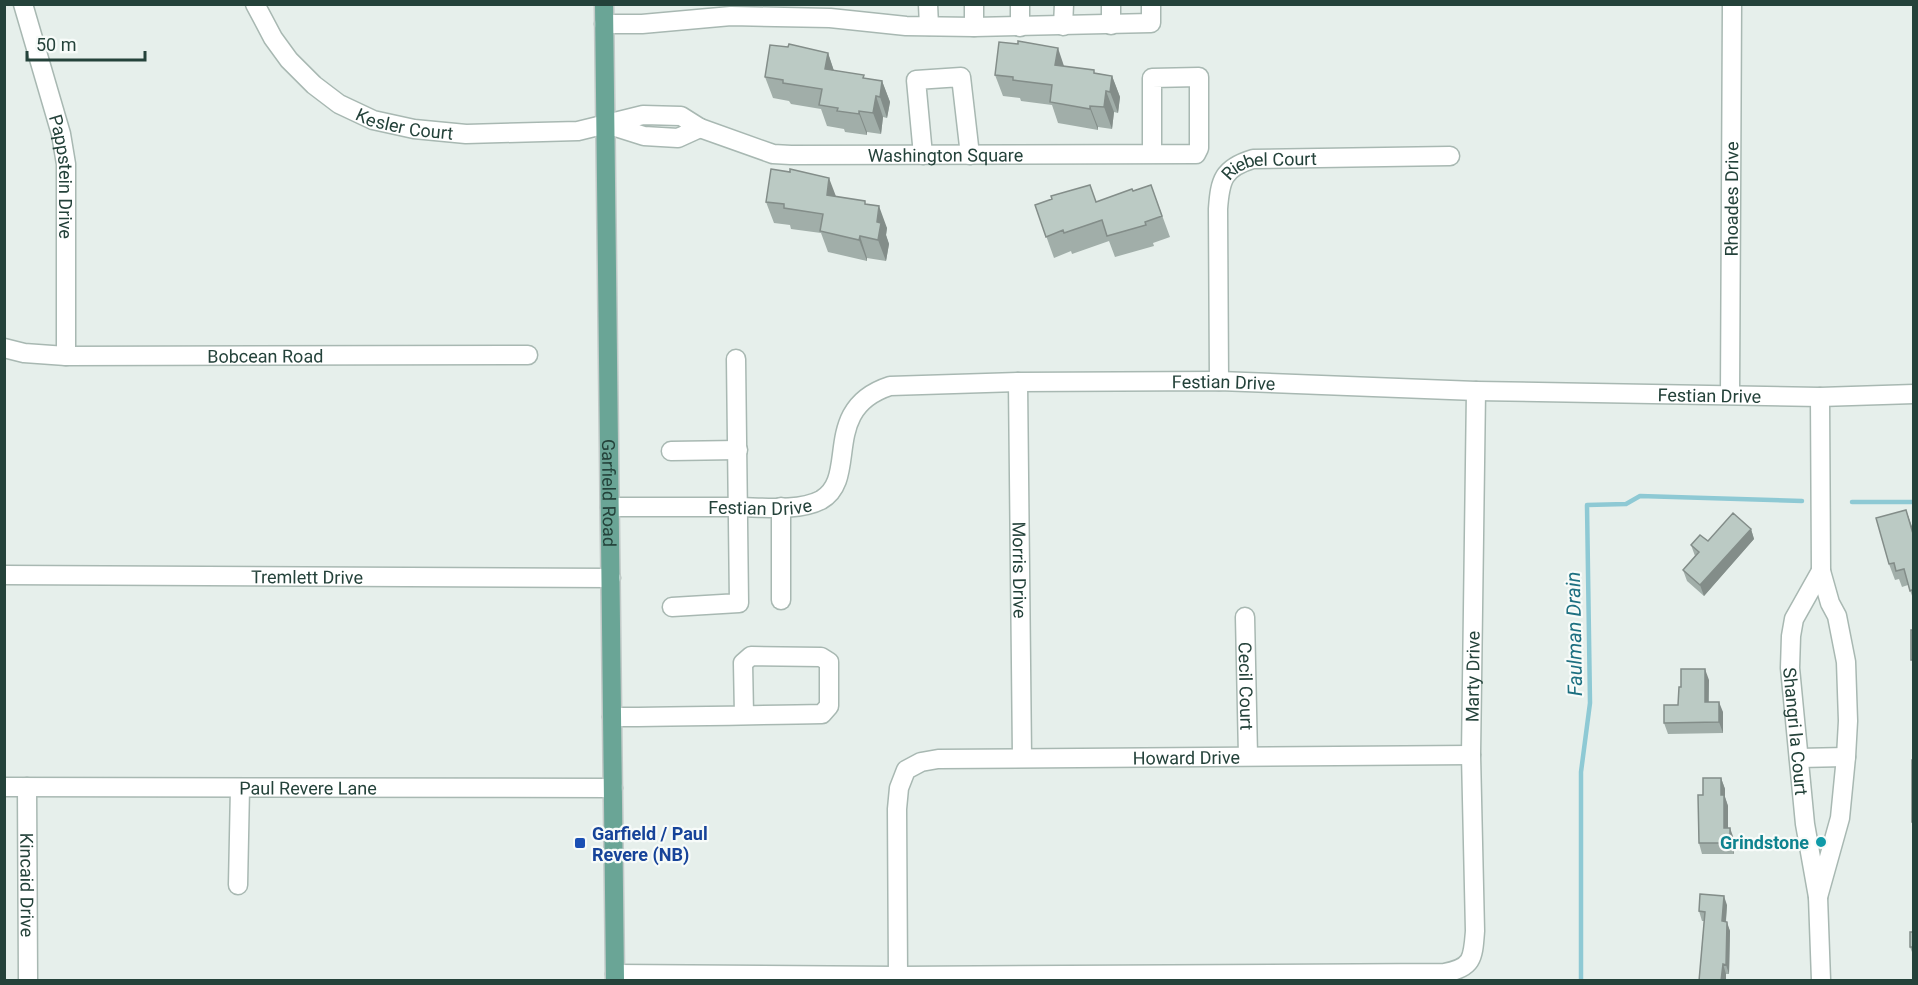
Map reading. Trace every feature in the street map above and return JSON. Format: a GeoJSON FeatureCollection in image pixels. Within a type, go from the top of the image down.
{"type":"FeatureCollection","features":[{"type":"Feature","properties":{"kind":"main road","name":"Garfield Road"},"geometry":{"type":"LineString","coordinates":[[604,4],[615,977]]}},
{"type":"Feature","properties":{"kind":"street","name":"Pappstein Drive"},"geometry":{"type":"LineString","coordinates":[[23,4],[60,134],[66,164],[66,356]]}},
{"type":"Feature","properties":{"kind":"street","name":"Kesler Court"},"geometry":{"type":"LineString","coordinates":[[255,4],[273,38],[289,60],[314,85],[339,104],[374,120],[414,129],[466,134],[578,131],[606,124]]}},
{"type":"Feature","properties":{"kind":"street"},"geometry":{"type":"LineString","coordinates":[[928,4],[929,26]]}},
{"type":"Feature","properties":{"kind":"street"},"geometry":{"type":"LineString","coordinates":[[974,4],[974,27]]}},
{"type":"Feature","properties":{"kind":"street"},"geometry":{"type":"LineString","coordinates":[[1020,4],[1020,27]]}},
{"type":"Feature","properties":{"kind":"street"},"geometry":{"type":"LineString","coordinates":[[1064,4],[1064,26]]}},
{"type":"Feature","properties":{"kind":"street"},"geometry":{"type":"LineString","coordinates":[[1112,4],[1112,25]]}},
{"type":"Feature","properties":{"kind":"street"},"geometry":{"type":"LineString","coordinates":[[604,24],[642,24],[731,16],[830,11],[873,13],[929,26],[1112,25],[1151,23],[1151,4]]}},
{"type":"Feature","properties":{"kind":"street","name":"Rhoades Drive"},"geometry":{"type":"LineString","coordinates":[[1730,394],[1732,4]]}},
{"type":"Feature","properties":{"kind":"street"},"geometry":{"type":"LineString","coordinates":[[923,155],[916,80],[961,77],[970,155]]}},
{"type":"Feature","properties":{"kind":"street","name":"Washington Square"},"geometry":{"type":"LineString","coordinates":[[606,124],[644,136],[678,138],[700,128],[773,154],[923,155],[1196,154],[1199,148],[1199,77],[1152,78],[1152,154]]}},
{"type":"Feature","properties":{"kind":"street","name":"Riebel Court"},"geometry":{"type":"LineString","coordinates":[[1219,381],[1218,209],[1220,188],[1227,171],[1253,159],[1450,156]]}},
{"type":"Feature","properties":{"kind":"street","name":"Bobcean Road"},"geometry":{"type":"LineString","coordinates":[[4,348],[24,353],[66,356],[528,355]]}},
{"type":"Feature","properties":{"kind":"street"},"geometry":{"type":"LineString","coordinates":[[672,607],[739,603],[736,359]]}},
{"type":"Feature","properties":{"kind":"street","name":"Festian Drive"},"geometry":{"type":"LineString","coordinates":[[610,507],[781,507],[812,504],[830,493],[836,481],[847,425],[864,398],[890,386],[1018,382],[1219,381],[1476,391],[1820,397],[1914,394]]}},
{"type":"Feature","properties":{"kind":"street","name":"Morris Drive"},"geometry":{"type":"LineString","coordinates":[[1018,382],[1022,757]]}},
{"type":"Feature","properties":{"kind":"street","name":"Marty Drive"},"geometry":{"type":"LineString","coordinates":[[898,976],[1443,973],[1458,970],[1470,963],[1474,950],[1475,931],[1471,755],[1476,391]]}},
{"type":"Feature","properties":{"kind":"street","name":"Shangri la Court"},"geometry":{"type":"LineString","coordinates":[[1818,897],[1840,818],[1846,757],[1846,662],[1837,616],[1830,603],[1821,571],[1820,397]]}},
{"type":"Feature","properties":{"kind":"street"},"geometry":{"type":"LineString","coordinates":[[671,451],[738,450]]}},
{"type":"Feature","properties":{"kind":"street"},"geometry":{"type":"LineString","coordinates":[[781,507],[781,600]]}},
{"type":"Feature","properties":{"kind":"street","name":"Shangri la Court"},"geometry":{"type":"LineString","coordinates":[[1821,571],[1794,619],[1790,668],[1805,824],[1818,897],[1821,981]]}},
{"type":"Feature","properties":{"kind":"street","name":"Tremlett Drive"},"geometry":{"type":"LineString","coordinates":[[4,574],[611,578]]}},
{"type":"Feature","properties":{"kind":"street"},"geometry":{"type":"LineString","coordinates":[[1802,602],[1830,603]]}},
{"type":"Feature","properties":{"kind":"street","name":"Cecil Court"},"geometry":{"type":"LineString","coordinates":[[1245,617],[1248,756]]}},
{"type":"Feature","properties":{"kind":"street"},"geometry":{"type":"LineString","coordinates":[[612,717],[822,714],[828,706],[829,662],[821,657],[751,656],[743,663],[744,715]]}},
{"type":"Feature","properties":{"kind":"street","name":"Howard Drive"},"geometry":{"type":"LineString","coordinates":[[898,976],[897,809],[899,788],[906,770],[921,762],[938,759],[1022,757],[1471,755]]}},
{"type":"Feature","properties":{"kind":"street"},"geometry":{"type":"LineString","coordinates":[[1799,758],[1846,757]]}},
{"type":"Feature","properties":{"kind":"street","name":"Paul Revere Lane"},"geometry":{"type":"LineString","coordinates":[[4,787],[613,788]]}},
{"type":"Feature","properties":{"kind":"street","name":"Kincaid Drive"},"geometry":{"type":"LineString","coordinates":[[27,788],[28,981]]}},
{"type":"Feature","properties":{"kind":"street"},"geometry":{"type":"LineString","coordinates":[[238,885],[240,788]]}},
{"type":"Feature","properties":{"kind":"street"},"geometry":{"type":"LineString","coordinates":[[615,977],[898,976]]}},
{"type":"Feature","properties":{"kind":"building"},"geometry":{"type":"Polygon","coordinates":[[[1018,41],[1058,48],[1055,65],[1094,70],[1094,73],[1112,76],[1110,92],[1106,91],[1104,107],[1090,106],[1090,109],[1050,102],[1052,85],[1013,80],[1013,77],[995,75],[999,42],[1018,44],[1018,41]]]}},
{"type":"Feature","properties":{"kind":"building"},"geometry":{"type":"Polygon","coordinates":[[[789,44],[828,53],[825,69],[864,75],[863,78],[882,81],[880,97],[876,96],[873,113],[837,111],[838,108],[819,105],[822,89],[783,83],[783,80],[765,77],[770,45],[788,47],[789,44]]]}},
{"type":"Feature","properties":{"kind":"building"},"geometry":{"type":"Polygon","coordinates":[[[771,169],[790,172],[790,169],[829,178],[827,195],[865,201],[865,204],[879,206],[877,222],[881,223],[878,240],[860,236],[859,240],[820,231],[823,214],[784,208],[784,204],[766,202],[771,169]]]}},
{"type":"Feature","properties":{"kind":"building"},"geometry":{"type":"Polygon","coordinates":[[[1090,185],[1096,202],[1151,185],[1162,216],[1145,222],[1146,225],[1107,236],[1102,220],[1046,237],[1035,205],[1052,199],[1051,196],[1090,185]]]}},
{"type":"Feature","properties":{"kind":"building"},"geometry":{"type":"Polygon","coordinates":[[[1906,510],[1914,537],[1914,589],[1910,591],[1904,569],[1896,571],[1894,563],[1889,564],[1876,518],[1906,510]]]}},
{"type":"Feature","properties":{"kind":"building"},"geometry":{"type":"Polygon","coordinates":[[[1733,513],[1751,529],[1700,585],[1683,570],[1699,552],[1691,545],[1700,535],[1708,541],[1733,513]]]}},
{"type":"Feature","properties":{"kind":"building"},"geometry":{"type":"Polygon","coordinates":[[[1911,630],[1914,630],[1914,660],[1911,660],[1911,630]]]}},
{"type":"Feature","properties":{"kind":"building"},"geometry":{"type":"Polygon","coordinates":[[[1681,669],[1705,669],[1705,702],[1719,702],[1719,722],[1664,723],[1664,705],[1678,705],[1681,669]]]}},
{"type":"Feature","properties":{"kind":"building"},"geometry":{"type":"Polygon","coordinates":[[[1912,760],[1914,760],[1914,822],[1912,822],[1912,760]]]}},
{"type":"Feature","properties":{"kind":"building"},"geometry":{"type":"Polygon","coordinates":[[[1703,778],[1721,778],[1721,795],[1724,795],[1724,828],[1730,828],[1730,843],[1699,843],[1698,795],[1703,795],[1703,778]]]}},
{"type":"Feature","properties":{"kind":"building"},"geometry":{"type":"Polygon","coordinates":[[[1913,887],[1914,947],[1910,947],[1910,932],[1913,932],[1913,887]]]}},
{"type":"Feature","properties":{"kind":"building"},"geometry":{"type":"Polygon","coordinates":[[[1700,894],[1724,896],[1722,921],[1727,922],[1726,965],[1723,964],[1721,981],[1699,981],[1705,912],[1699,911],[1700,894]]]}},
{"type":"Feature","properties":{"kind":"waterway","name":"Faulman Drain"},"geometry":{"type":"LineString","coordinates":[[1581,980],[1581,772],[1590,703],[1587,505],[1626,504],[1640,496],[1802,501]]}},
{"type":"Feature","properties":{"kind":"waterway","name":"Faulman Drain"},"geometry":{"type":"LineString","coordinates":[[1852,502],[1914,502]]}},
{"type":"Feature","properties":{"kind":"place","name":"Grindstone"},"geometry":{"type":"Point","coordinates":[1821,842]}},
{"type":"Feature","properties":{"kind":"place","name":"Garfield / Paul Revere (NB)"},"geometry":{"type":"Point","coordinates":[580,843]}}]}
